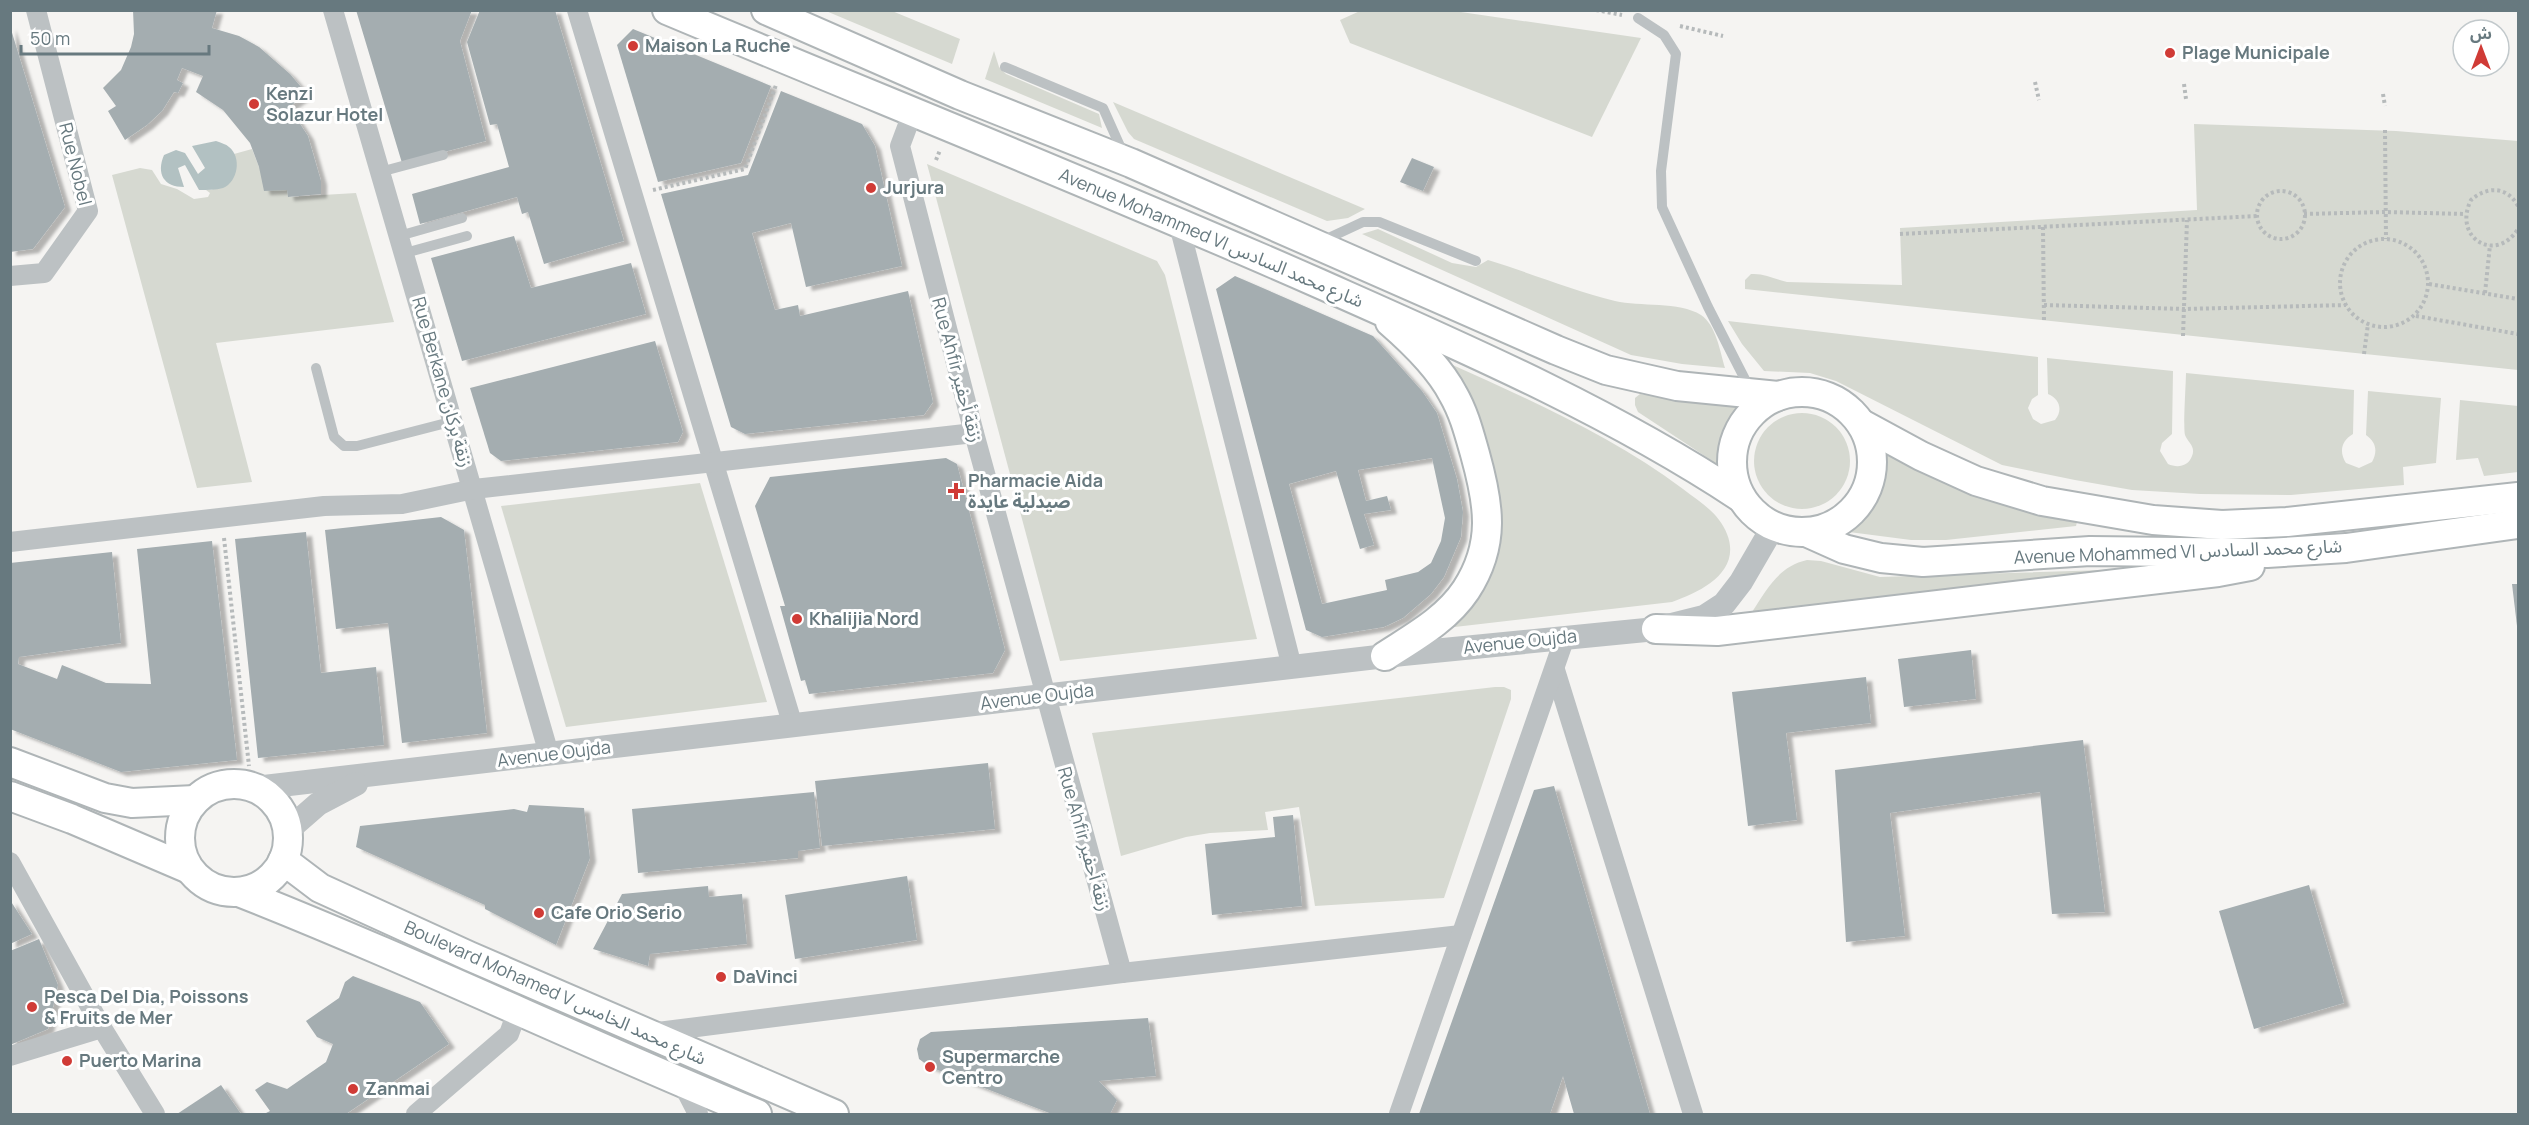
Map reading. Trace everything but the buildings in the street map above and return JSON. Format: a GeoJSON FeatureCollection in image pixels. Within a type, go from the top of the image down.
{"type":"FeatureCollection","features":[{"type":"Feature","properties":{"kind":"main road","name":"Avenue Mohammed VI شارع محمد السادس"},"geometry":{"type":"LineString","coordinates":[[667,10],[912,114],[1178,221],[1416,325],[1551,389],[1636,435],[1740,497]]}},
{"type":"Feature","properties":{"kind":"main road","name":"Avenue Mohammed VI شارع محمد السادس"},"geometry":{"type":"LineString","coordinates":[[765,10],[960,95],[1127,161],[1315,245],[1606,370],[1677,386],[1765,394]]}},
{"type":"Feature","properties":{"kind":"main road"},"geometry":{"type":"LineString","coordinates":[[1370,306],[1406,336],[1426,357],[1452,392],[1465,419],[1479,468],[1488,518],[1482,559],[1459,600],[1431,626],[1385,656]]}},
{"type":"Feature","properties":{"kind":"main road"},"geometry":{"type":"LineString","coordinates":[[1802,391],[1820,393],[1850,410],[1862,424],[1871,447],[1872,471],[1865,494],[1850,514],[1829,527],[1806,532],[1789,532],[1773,527],[1749,509],[1740,497],[1732,476],[1731,454],[1737,432],[1750,413],[1768,400],[1765,394],[1802,391]]}},
{"type":"Feature","properties":{"kind":"main road","name":"Avenue Mohammed VI شارع محمد السادس"},"geometry":{"type":"LineString","coordinates":[[1862,424],[1921,456],[1976,481],[2042,501],[2153,520],[2222,525],[2287,522],[2518,497]]}},
{"type":"Feature","properties":{"kind":"main road","name":"Avenue Mohammed VI شارع محمد السادس"},"geometry":{"type":"LineString","coordinates":[[1806,532],[1844,549],[1881,558],[1923,562],[2090,551],[2267,553],[2346,548],[2518,524]]}},
{"type":"Feature","properties":{"kind":"main road"},"geometry":{"type":"LineString","coordinates":[[1656,629],[1729,630],[2218,572],[2346,548]]}},
{"type":"Feature","properties":{"kind":"main road"},"geometry":{"type":"LineString","coordinates":[[10,762],[105,798],[132,803],[195,800]]}},
{"type":"Feature","properties":{"kind":"main road"},"geometry":{"type":"LineString","coordinates":[[252,777],[277,805],[287,831],[287,846],[283,860],[273,875],[257,887],[239,892],[211,887],[199,880],[189,869],[182,856],[179,840],[181,824],[187,809],[195,800],[217,787],[252,777]]}},
{"type":"Feature","properties":{"kind":"main road"},"geometry":{"type":"LineString","coordinates":[[10,796],[72,819],[189,869]]}},
{"type":"Feature","properties":{"kind":"main road","name":"Boulevard Mohamed V شارع محمد الخامس"},"geometry":{"type":"LineString","coordinates":[[283,860],[320,888],[834,1114]]}},
{"type":"Feature","properties":{"kind":"main road","name":"Boulevard Mohamed V شارع محمد الخامس"},"geometry":{"type":"LineString","coordinates":[[239,892],[306,918],[516,1012],[758,1114]]}},
{"type":"Feature","properties":{"kind":"street","name":"Rue Nobel"},"geometry":{"type":"LineString","coordinates":[[10,276],[45,273],[88,211],[36,10]]}},
{"type":"Feature","properties":{"kind":"street","name":"Rue Berkane زنقة بركان"},"geometry":{"type":"LineString","coordinates":[[333,10],[474,489],[549,754]]}},
{"type":"Feature","properties":{"kind":"street"},"geometry":{"type":"LineString","coordinates":[[577,10],[793,726]]}},
{"type":"Feature","properties":{"kind":"street","name":"Rue Ahfir زنقة أحفير"},"geometry":{"type":"LineString","coordinates":[[912,114],[900,146],[974,433],[1122,974]]}},
{"type":"Feature","properties":{"kind":"street"},"geometry":{"type":"LineString","coordinates":[[1178,221],[1292,667]]}},
{"type":"Feature","properties":{"kind":"street"},"geometry":{"type":"LineString","coordinates":[[10,542],[324,506],[402,504],[474,489],[974,433]]}},
{"type":"Feature","properties":{"kind":"street","name":"Avenue Oujda"},"geometry":{"type":"LineString","coordinates":[[252,777],[377,775],[1385,656],[1656,629],[1704,617],[1724,604],[1734,594],[1773,527]]}},
{"type":"Feature","properties":{"kind":"street"},"geometry":{"type":"LineString","coordinates":[[1399,1114],[1566,637]]}},
{"type":"Feature","properties":{"kind":"street"},"geometry":{"type":"LineString","coordinates":[[1555,670],[1693,1114]]}},
{"type":"Feature","properties":{"kind":"street"},"geometry":{"type":"LineString","coordinates":[[287,831],[329,796],[377,775]]}},
{"type":"Feature","properties":{"kind":"street"},"geometry":{"type":"LineString","coordinates":[[10,862],[102,1028],[155,1114]]}},
{"type":"Feature","properties":{"kind":"street"},"geometry":{"type":"LineString","coordinates":[[647,1033],[1122,974],[1461,935]]}},
{"type":"Feature","properties":{"kind":"street"},"geometry":{"type":"LineString","coordinates":[[416,1114],[509,1034],[516,1012]]}},
{"type":"Feature","properties":{"kind":"street"},"geometry":{"type":"LineString","coordinates":[[10,1056],[102,1028]]}},
{"type":"Feature","properties":{"kind":"street"},"geometry":{"type":"LineString","coordinates":[[682,1083],[698,1114]]}},
{"type":"Feature","properties":{"kind":"lane"},"geometry":{"type":"LineString","coordinates":[[1638,18],[1664,35],[1676,54],[1661,171],[1662,207],[1708,307],[1765,394]]}},
{"type":"Feature","properties":{"kind":"lane"},"geometry":{"type":"LineString","coordinates":[[1005,67],[1103,108],[1127,161]]}},
{"type":"Feature","properties":{"kind":"lane"},"geometry":{"type":"LineString","coordinates":[[381,172],[443,155]]}},
{"type":"Feature","properties":{"kind":"lane"},"geometry":{"type":"LineString","coordinates":[[402,245],[462,218]]}},
{"type":"Feature","properties":{"kind":"lane"},"geometry":{"type":"LineString","coordinates":[[1315,245],[1363,222],[1379,222],[1476,261]]}},
{"type":"Feature","properties":{"kind":"lane"},"geometry":{"type":"LineString","coordinates":[[402,245],[467,236]]}},
{"type":"Feature","properties":{"kind":"lane"},"geometry":{"type":"LineString","coordinates":[[316,368],[334,437],[344,446],[357,446],[454,421]]}},
{"type":"Feature","properties":{"kind":"path"},"geometry":{"type":"LineString","coordinates":[[1696,29],[1723,36]]}},
{"type":"Feature","properties":{"kind":"path"},"geometry":{"type":"LineString","coordinates":[[650,190],[745,169],[777,81]]}},
{"type":"Feature","properties":{"kind":"path"},"geometry":{"type":"LineString","coordinates":[[2036,82],[2039,100]]}},
{"type":"Feature","properties":{"kind":"path"},"geometry":{"type":"LineString","coordinates":[[2184,84],[2186,99]]}},
{"type":"Feature","properties":{"kind":"path"},"geometry":{"type":"LineString","coordinates":[[2383,94],[2385,106]]}},
{"type":"Feature","properties":{"kind":"path"},"geometry":{"type":"LineString","coordinates":[[2385,130],[2386,239]]}},
{"type":"Feature","properties":{"kind":"path"},"geometry":{"type":"LineString","coordinates":[[2518,206],[2512,196],[2504,192],[2487,190],[2471,200],[2465,214],[2467,228],[2479,242],[2490,245],[2506,242],[2518,229]]}},
{"type":"Feature","properties":{"kind":"path"},"geometry":{"type":"LineString","coordinates":[[2276,192],[2283,192],[2297,198],[2302,204],[2304,214],[2302,226],[2298,232],[2285,239],[2277,239],[2263,231],[2257,216],[2262,201],[2276,192]]}},
{"type":"Feature","properties":{"kind":"path"},"geometry":{"type":"LineString","coordinates":[[2304,214],[2385,212],[2465,214]]}},
{"type":"Feature","properties":{"kind":"path"},"geometry":{"type":"LineString","coordinates":[[1900,234],[2257,216]]}},
{"type":"Feature","properties":{"kind":"path"},"geometry":{"type":"LineString","coordinates":[[2183,336],[2187,220]]}},
{"type":"Feature","properties":{"kind":"path"},"geometry":{"type":"LineString","coordinates":[[2043,227],[2044,322]]}},
{"type":"Feature","properties":{"kind":"path"},"geometry":{"type":"LineString","coordinates":[[2386,239],[2399,241],[2412,248],[2422,259],[2428,273],[2429,284],[2425,302],[2414,316],[2405,323],[2390,328],[2368,324],[2350,313],[2339,287],[2341,272],[2347,258],[2369,241],[2386,239]]}},
{"type":"Feature","properties":{"kind":"path"},"geometry":{"type":"LineString","coordinates":[[2484,293],[2490,245]]}},
{"type":"Feature","properties":{"kind":"path"},"geometry":{"type":"LineString","coordinates":[[2429,284],[2518,299]]}},
{"type":"Feature","properties":{"kind":"path"},"geometry":{"type":"LineString","coordinates":[[2044,305],[2184,309],[2346,305]]}},
{"type":"Feature","properties":{"kind":"path"},"geometry":{"type":"LineString","coordinates":[[2414,316],[2518,334]]}},
{"type":"Feature","properties":{"kind":"path"},"geometry":{"type":"LineString","coordinates":[[2364,354],[2368,324]]}},
{"type":"Feature","properties":{"kind":"path"},"geometry":{"type":"LineString","coordinates":[[224,531],[252,777]]}},
{"type":"Feature","properties":{"kind":"shaded area"},"geometry":{"type":"Polygon","coordinates":[[[826,11],[892,11],[960,39],[952,64],[826,11]]]}},
{"type":"Feature","properties":{"kind":"shaded area"},"geometry":{"type":"Polygon","coordinates":[[[1360,11],[1454,11],[1641,38],[1592,137],[1350,43],[1340,20],[1360,11]]]}},
{"type":"Feature","properties":{"kind":"shaded area"},"geometry":{"type":"Polygon","coordinates":[[[994,51],[999,67],[1006,74],[1099,114],[1102,128],[985,79],[994,51]]]}},
{"type":"Feature","properties":{"kind":"shaded area"},"geometry":{"type":"Polygon","coordinates":[[[1113,102],[1365,209],[1348,218],[1327,221],[1134,139],[1113,102]]]}},
{"type":"Feature","properties":{"kind":"shaded area"},"geometry":{"type":"Polygon","coordinates":[[[2194,124],[2396,131],[2518,141],[2518,370],[1745,289],[1745,280],[1751,274],[1765,275],[1787,282],[1902,285],[1900,228],[2197,210],[2194,124]]]}},
{"type":"Feature","properties":{"kind":"shaded area"},"geometry":{"type":"Polygon","coordinates":[[[216,141],[228,146],[236,157],[235,175],[228,185],[220,189],[199,190],[185,165],[178,168],[184,187],[167,182],[161,168],[164,155],[176,150],[185,153],[198,174],[205,168],[192,146],[216,141]]]}},
{"type":"Feature","properties":{"kind":"shaded area"},"geometry":{"type":"Polygon","coordinates":[[[252,149],[259,167],[287,190],[289,197],[356,193],[394,322],[216,343],[252,482],[197,488],[112,175],[140,168],[152,170],[161,184],[177,189],[194,199],[208,197],[210,193],[206,190],[212,190],[236,160],[234,154],[252,149]]]}},
{"type":"Feature","properties":{"kind":"shaded area"},"geometry":{"type":"Polygon","coordinates":[[[927,164],[1157,261],[1165,275],[1257,639],[1060,661],[927,164]]]}},
{"type":"Feature","properties":{"kind":"shaded area"},"geometry":{"type":"Polygon","coordinates":[[[1378,229],[1452,263],[1476,267],[1488,260],[1615,301],[1671,306],[1692,311],[1701,315],[1710,325],[1717,339],[1725,368],[1682,364],[1631,355],[1362,234],[1378,229]]]}},
{"type":"Feature","properties":{"kind":"shaded area"},"geometry":{"type":"Polygon","coordinates":[[[1728,321],[2038,357],[2038,395],[2032,399],[2028,408],[2033,419],[2041,424],[2055,420],[2059,412],[2058,402],[2048,394],[2047,358],[2173,371],[2172,434],[2162,443],[2160,451],[2168,464],[2175,466],[2182,466],[2188,462],[2193,453],[2184,431],[2186,373],[2354,390],[2353,434],[2344,443],[2342,451],[2346,463],[2359,468],[2372,462],[2375,454],[2374,444],[2366,435],[2368,391],[2441,398],[2436,463],[2403,467],[2404,485],[2291,495],[2200,494],[2132,490],[2075,480],[2002,465],[1836,381],[1810,373],[1764,371],[1742,344],[1728,321]]]}},
{"type":"Feature","properties":{"kind":"shaded area"},"geometry":{"type":"Polygon","coordinates":[[[1446,362],[1538,404],[1598,435],[1656,470],[1696,499],[1714,514],[1727,534],[1730,547],[1729,559],[1724,570],[1706,586],[1672,602],[1446,628],[1488,572],[1446,362]]]}},
{"type":"Feature","properties":{"kind":"shaded area"},"geometry":{"type":"Polygon","coordinates":[[[1640,394],[1741,407],[1724,436],[1720,466],[1638,412],[1635,398],[1640,394]]]}},
{"type":"Feature","properties":{"kind":"shaded area"},"geometry":{"type":"Polygon","coordinates":[[[2460,400],[2518,406],[2518,472],[2484,476],[2478,458],[2456,460],[2460,400]]]}},
{"type":"Feature","properties":{"kind":"shaded area"},"geometry":{"type":"Polygon","coordinates":[[[1802,413],[1820,417],[1836,427],[1846,443],[1850,461],[1846,479],[1836,495],[1820,505],[1802,509],[1784,505],[1768,495],[1758,479],[1754,461],[1758,443],[1768,427],[1784,417],[1802,413]]]}},
{"type":"Feature","properties":{"kind":"shaded area"},"geometry":{"type":"Polygon","coordinates":[[[1886,450],[2073,518],[2077,522],[2076,526],[1946,540],[1911,540],[1849,532],[1865,514],[1877,495],[1884,474],[1886,450]]]}},
{"type":"Feature","properties":{"kind":"shaded area"},"geometry":{"type":"Polygon","coordinates":[[[700,483],[767,702],[566,727],[501,506],[700,483]]]}},
{"type":"Feature","properties":{"kind":"shaded area"},"geometry":{"type":"Polygon","coordinates":[[[1807,560],[1821,561],[1880,577],[2105,570],[2105,572],[1752,612],[1781,573],[1807,560]]]}},
{"type":"Feature","properties":{"kind":"shaded area"},"geometry":{"type":"Polygon","coordinates":[[[1495,687],[1511,690],[1511,699],[1444,898],[1315,906],[1299,807],[1265,812],[1268,830],[1210,833],[1186,837],[1121,856],[1092,733],[1495,687]]]}},
{"type":"Feature","properties":{"kind":"place","name":"Maison La Ruche"},"geometry":{"type":"Point","coordinates":[633,46]}},
{"type":"Feature","properties":{"kind":"place","name":"Plage Municipale"},"geometry":{"type":"Point","coordinates":[2170,53]}},
{"type":"Feature","properties":{"kind":"place","name":"Kenzi Solazur Hotel"},"geometry":{"type":"Point","coordinates":[254,104]}},
{"type":"Feature","properties":{"kind":"place","name":"Jurjura"},"geometry":{"type":"Point","coordinates":[871,188]}},
{"type":"Feature","properties":{"kind":"place","name":"Pharmacie Aida صيدلية عايدة"},"geometry":{"type":"Point","coordinates":[956,491]}},
{"type":"Feature","properties":{"kind":"place","name":"Khalijia Nord"},"geometry":{"type":"Point","coordinates":[797,619]}},
{"type":"Feature","properties":{"kind":"place","name":"Cafe Orio Serio"},"geometry":{"type":"Point","coordinates":[539,913]}},
{"type":"Feature","properties":{"kind":"place","name":"DaVinci"},"geometry":{"type":"Point","coordinates":[721,977]}},
{"type":"Feature","properties":{"kind":"place","name":"Pesca Del Dia, Poissons & Fruits de Mer"},"geometry":{"type":"Point","coordinates":[32,1007]}},
{"type":"Feature","properties":{"kind":"place","name":"Puerto Marina"},"geometry":{"type":"Point","coordinates":[67,1061]}},
{"type":"Feature","properties":{"kind":"place","name":"Supermarche Centro"},"geometry":{"type":"Point","coordinates":[930,1067]}},
{"type":"Feature","properties":{"kind":"place","name":"Zanmai"},"geometry":{"type":"Point","coordinates":[353,1089]}}]}
